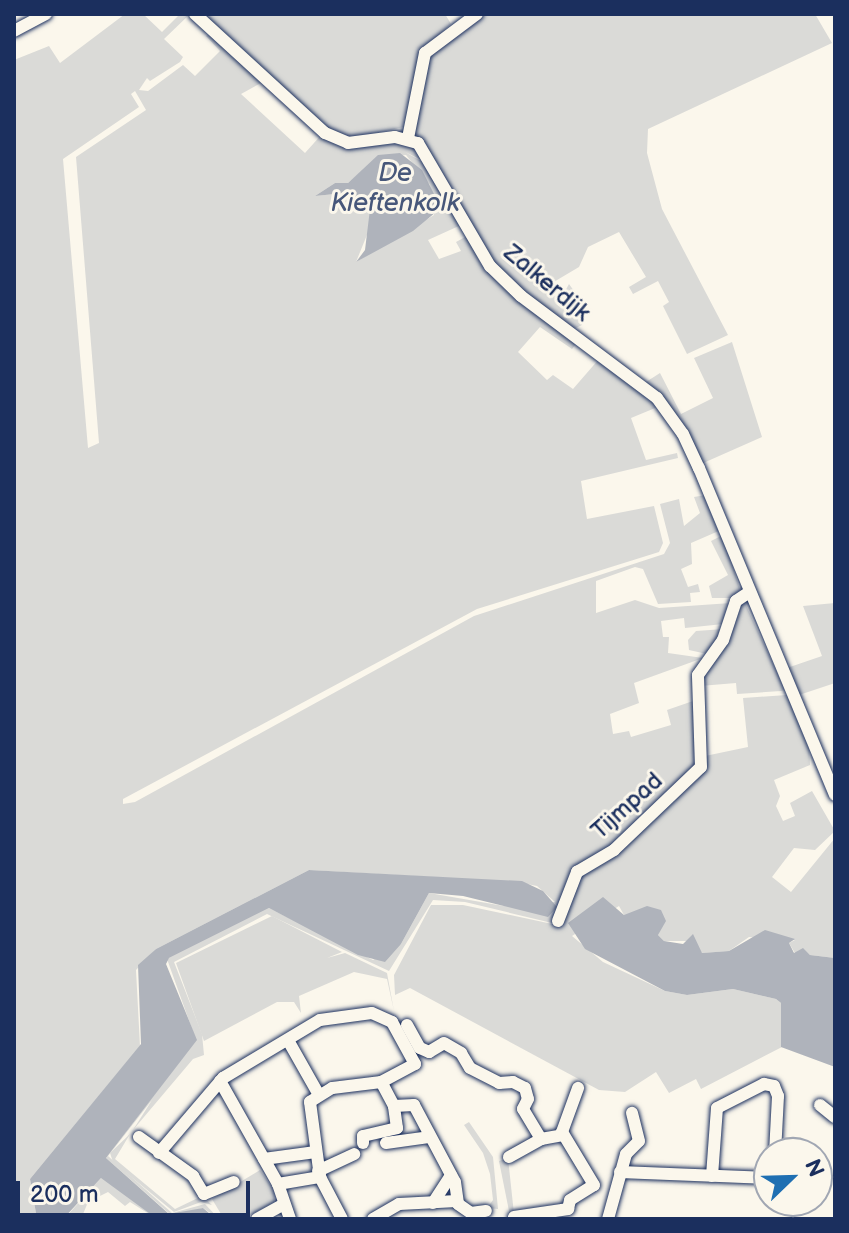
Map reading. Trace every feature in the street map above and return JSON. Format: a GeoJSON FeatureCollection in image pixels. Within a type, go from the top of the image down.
{"type":"FeatureCollection","features":[{"type":"Feature","properties":{"kind":"street"},"geometry":{"type":"LineString","coordinates":[[14,31],[46,14]]}},
{"type":"Feature","properties":{"kind":"street"},"geometry":{"type":"LineString","coordinates":[[195,14],[325,133],[353,143],[408,138],[425,53],[477,14]]}},
{"type":"Feature","properties":{"kind":"street","name":"Zalkerdijk"},"geometry":{"type":"LineString","coordinates":[[408,138],[429,155],[479,252],[498,275],[638,380],[667,410],[699,468],[748,593],[835,795]]}},
{"type":"Feature","properties":{"kind":"street","name":"Tijmpad"},"geometry":{"type":"LineString","coordinates":[[558,921],[577,872],[614,850],[701,761],[698,675],[723,640],[736,601],[748,593]]}},
{"type":"Feature","properties":{"kind":"street"},"geometry":{"type":"LineString","coordinates":[[159,1153],[220,1081],[289,1042],[320,1020],[372,1013],[392,1022],[415,1064],[381,1082],[332,1088],[310,1102],[319,1174],[342,1219]]}},
{"type":"Feature","properties":{"kind":"street"},"geometry":{"type":"LineString","coordinates":[[407,1025],[420,1048],[429,1052],[444,1043],[461,1053],[470,1068],[499,1083],[513,1082],[525,1088],[528,1099],[523,1109],[541,1139]]}},
{"type":"Feature","properties":{"kind":"street"},"geometry":{"type":"LineString","coordinates":[[289,1042],[319,1095]]}},
{"type":"Feature","properties":{"kind":"street"},"geometry":{"type":"LineString","coordinates":[[220,1081],[278,1184],[282,1205],[290,1219]]}},
{"type":"Feature","properties":{"kind":"street"},"geometry":{"type":"LineString","coordinates":[[363,1143],[363,1136],[394,1132],[394,1106],[381,1082]]}},
{"type":"Feature","properties":{"kind":"street"},"geometry":{"type":"LineString","coordinates":[[712,1176],[717,1108],[764,1084],[774,1086],[778,1096],[776,1137]]}},
{"type":"Feature","properties":{"kind":"street"},"geometry":{"type":"LineString","coordinates":[[578,1088],[563,1135],[594,1185],[614,1192]]}},
{"type":"Feature","properties":{"kind":"street"},"geometry":{"type":"LineString","coordinates":[[394,1106],[414,1105],[451,1175],[457,1201],[467,1212],[486,1211]]}},
{"type":"Feature","properties":{"kind":"street"},"geometry":{"type":"LineString","coordinates":[[820,1105],[835,1117]]}},
{"type":"Feature","properties":{"kind":"street"},"geometry":{"type":"LineString","coordinates":[[608,1219],[626,1154],[639,1141],[632,1113]]}},
{"type":"Feature","properties":{"kind":"street"},"geometry":{"type":"LineString","coordinates":[[509,1157],[541,1139],[563,1135]]}},
{"type":"Feature","properties":{"kind":"street"},"geometry":{"type":"LineString","coordinates":[[139,1137],[193,1176],[209,1196],[234,1182]]}},
{"type":"Feature","properties":{"kind":"street"},"geometry":{"type":"LineString","coordinates":[[386,1143],[429,1137]]}},
{"type":"Feature","properties":{"kind":"street"},"geometry":{"type":"LineString","coordinates":[[264,1159],[316,1152]]}},
{"type":"Feature","properties":{"kind":"street"},"geometry":{"type":"LineString","coordinates":[[278,1184],[319,1174],[354,1154]]}},
{"type":"Feature","properties":{"kind":"street"},"geometry":{"type":"LineString","coordinates":[[620,1172],[753,1177]]}},
{"type":"Feature","properties":{"kind":"street"},"geometry":{"type":"LineString","coordinates":[[433,1203],[451,1175]]}},
{"type":"Feature","properties":{"kind":"street"},"geometry":{"type":"LineString","coordinates":[[514,1217],[568,1209],[570,1200],[594,1185]]}},
{"type":"Feature","properties":{"kind":"street"},"geometry":{"type":"LineString","coordinates":[[373,1219],[399,1204],[457,1201]]}},
{"type":"Feature","properties":{"kind":"street"},"geometry":{"type":"LineString","coordinates":[[257,1219],[282,1205]]}},
{"type":"Feature","properties":{"kind":"shaded area"},"geometry":{"type":"Polygon","coordinates":[[[125,14],[143,14],[162,32],[180,14],[190,14],[164,39],[183,57],[180,62],[150,81],[147,78],[139,90],[148,91],[183,65],[195,76],[220,51],[206,36],[210,34],[261,83],[241,94],[305,153],[322,134],[413,143],[428,163],[405,152],[428,165],[461,225],[428,240],[439,259],[461,251],[456,242],[467,236],[480,263],[497,282],[576,344],[572,349],[540,327],[518,352],[547,380],[553,375],[573,389],[599,359],[660,406],[631,418],[646,460],[677,453],[678,458],[581,481],[587,519],[654,506],[663,543],[659,552],[477,609],[123,799],[123,804],[135,802],[474,616],[664,554],[670,543],[660,504],[679,499],[684,526],[700,513],[694,497],[706,495],[721,530],[691,543],[692,564],[681,569],[688,587],[698,584],[700,592],[690,593],[691,602],[658,604],[643,569],[635,567],[596,581],[596,613],[635,600],[659,608],[731,603],[723,624],[685,628],[684,618],[661,621],[663,637],[669,637],[668,653],[703,658],[634,683],[639,703],[610,714],[613,734],[629,731],[631,737],[671,725],[667,710],[693,701],[697,765],[613,847],[570,872],[552,923],[465,902],[433,900],[389,971],[267,914],[174,962],[202,1034],[204,1055],[193,1059],[133,1130],[152,1100],[108,1156],[172,1213],[205,1204],[219,1219],[203,1208],[172,1216],[106,1158],[196,1040],[167,959],[269,908],[373,960],[401,944],[429,893],[504,906],[555,902],[537,886],[517,882],[309,870],[156,949],[136,970],[140,1046],[30,1179],[37,1219],[14,1219],[14,60],[49,46],[60,63],[125,14]],[[135,91],[131,94],[139,107],[63,159],[88,448],[99,443],[76,157],[146,110],[135,91]],[[406,155],[378,157],[348,183],[335,183],[315,196],[335,194],[370,209],[373,220],[356,262],[434,215],[430,185],[406,155]]]}},
{"type":"Feature","properties":{"kind":"shaded area"},"geometry":{"type":"Polygon","coordinates":[[[198,14],[445,14],[451,24],[423,49],[404,127],[343,140],[325,131],[198,14]]]}},
{"type":"Feature","properties":{"kind":"shaded area"},"geometry":{"type":"Polygon","coordinates":[[[483,14],[815,14],[832,43],[648,129],[647,153],[662,209],[728,335],[687,354],[663,306],[669,302],[658,281],[633,294],[629,287],[646,277],[619,232],[588,247],[579,267],[552,283],[562,297],[569,284],[584,305],[582,325],[572,330],[494,268],[437,163],[413,130],[421,77],[434,47],[483,14]]]}},
{"type":"Feature","properties":{"kind":"shaded area"},"geometry":{"type":"Polygon","coordinates":[[[732,342],[762,437],[701,464],[646,382],[660,373],[681,414],[713,398],[694,358],[732,342]]]}},
{"type":"Feature","properties":{"kind":"shaded area"},"geometry":{"type":"Polygon","coordinates":[[[723,535],[740,590],[731,598],[712,598],[709,586],[728,575],[711,541],[723,535]]]}},
{"type":"Feature","properties":{"kind":"shaded area"},"geometry":{"type":"Polygon","coordinates":[[[744,601],[785,690],[737,694],[736,683],[700,686],[737,605],[744,601]]]}},
{"type":"Feature","properties":{"kind":"shaded area"},"geometry":{"type":"Polygon","coordinates":[[[835,603],[835,683],[796,696],[784,669],[822,656],[803,606],[835,603]]]}},
{"type":"Feature","properties":{"kind":"shaded area"},"geometry":{"type":"Polygon","coordinates":[[[724,629],[707,654],[689,650],[688,640],[696,631],[724,629]]]}},
{"type":"Feature","properties":{"kind":"shaded area"},"geometry":{"type":"Polygon","coordinates":[[[787,695],[809,745],[810,765],[774,780],[780,796],[776,806],[783,821],[795,816],[790,803],[812,791],[835,831],[815,850],[794,848],[772,877],[791,892],[835,838],[835,958],[810,955],[803,949],[795,953],[789,943],[795,940],[749,937],[729,951],[702,953],[688,941],[664,941],[658,935],[661,925],[624,915],[619,906],[572,936],[603,962],[665,991],[687,995],[733,989],[776,999],[781,1003],[782,1047],[701,1089],[696,1079],[669,1093],[656,1072],[625,1092],[599,1090],[410,988],[395,995],[394,975],[431,905],[463,905],[557,925],[578,875],[614,856],[705,756],[748,747],[743,698],[787,695]]]}},
{"type":"Feature","properties":{"kind":"shaded area"},"geometry":{"type":"Polygon","coordinates":[[[272,916],[342,952],[327,958],[345,953],[387,973],[394,1011],[387,979],[354,972],[299,996],[301,1013],[294,1002],[277,1002],[204,1041],[176,963],[272,916]]]}},
{"type":"Feature","properties":{"kind":"shaded area"},"geometry":{"type":"Polygon","coordinates":[[[469,1122],[493,1157],[498,1209],[487,1208],[493,1200],[490,1174],[483,1153],[464,1125],[469,1122]]]}},
{"type":"Feature","properties":{"kind":"shaded area"},"geometry":{"type":"Polygon","coordinates":[[[130,1134],[115,1159],[175,1209],[202,1196],[212,1205],[201,1202],[174,1212],[113,1162],[110,1153],[130,1134]]]}},
{"type":"Feature","properties":{"kind":"shaded area"},"geometry":{"type":"Polygon","coordinates":[[[508,1158],[514,1214],[510,1216],[499,1161],[508,1158]]]}},
{"type":"Feature","properties":{"kind":"shaded area"},"geometry":{"type":"Polygon","coordinates":[[[260,1170],[275,1192],[274,1202],[243,1219],[224,1219],[212,1199],[260,1170]]]}},
{"type":"Feature","properties":{"kind":"shaded area"},"geometry":{"type":"Polygon","coordinates":[[[101,1178],[157,1219],[130,1202],[125,1206],[108,1192],[88,1202],[81,1219],[64,1219],[101,1178]]]}},
{"type":"Feature","properties":{"kind":"water","name":"De Kieftenkolk"},"geometry":{"type":"Polygon","coordinates":[[[400,153],[422,170],[435,196],[436,212],[413,231],[356,262],[365,250],[370,209],[335,194],[315,196],[335,183],[348,183],[378,155],[400,153]]]}},
{"type":"Feature","properties":{"kind":"water"},"geometry":{"type":"Polygon","coordinates":[[[309,870],[522,881],[543,891],[557,907],[548,917],[463,896],[429,893],[401,944],[385,962],[358,955],[269,908],[169,958],[166,964],[197,1040],[106,1158],[169,1214],[203,1208],[216,1219],[157,1219],[101,1178],[63,1219],[37,1219],[30,1179],[141,1044],[138,965],[156,949],[309,870]]]}},
{"type":"Feature","properties":{"kind":"water"},"geometry":{"type":"Polygon","coordinates":[[[603,897],[624,915],[647,906],[661,910],[666,921],[658,935],[664,941],[683,944],[693,934],[702,953],[729,951],[765,930],[795,939],[789,943],[794,953],[803,948],[810,955],[835,958],[835,1067],[781,1047],[781,1003],[776,999],[733,989],[687,995],[665,991],[585,949],[568,923],[603,897]]]}}]}
